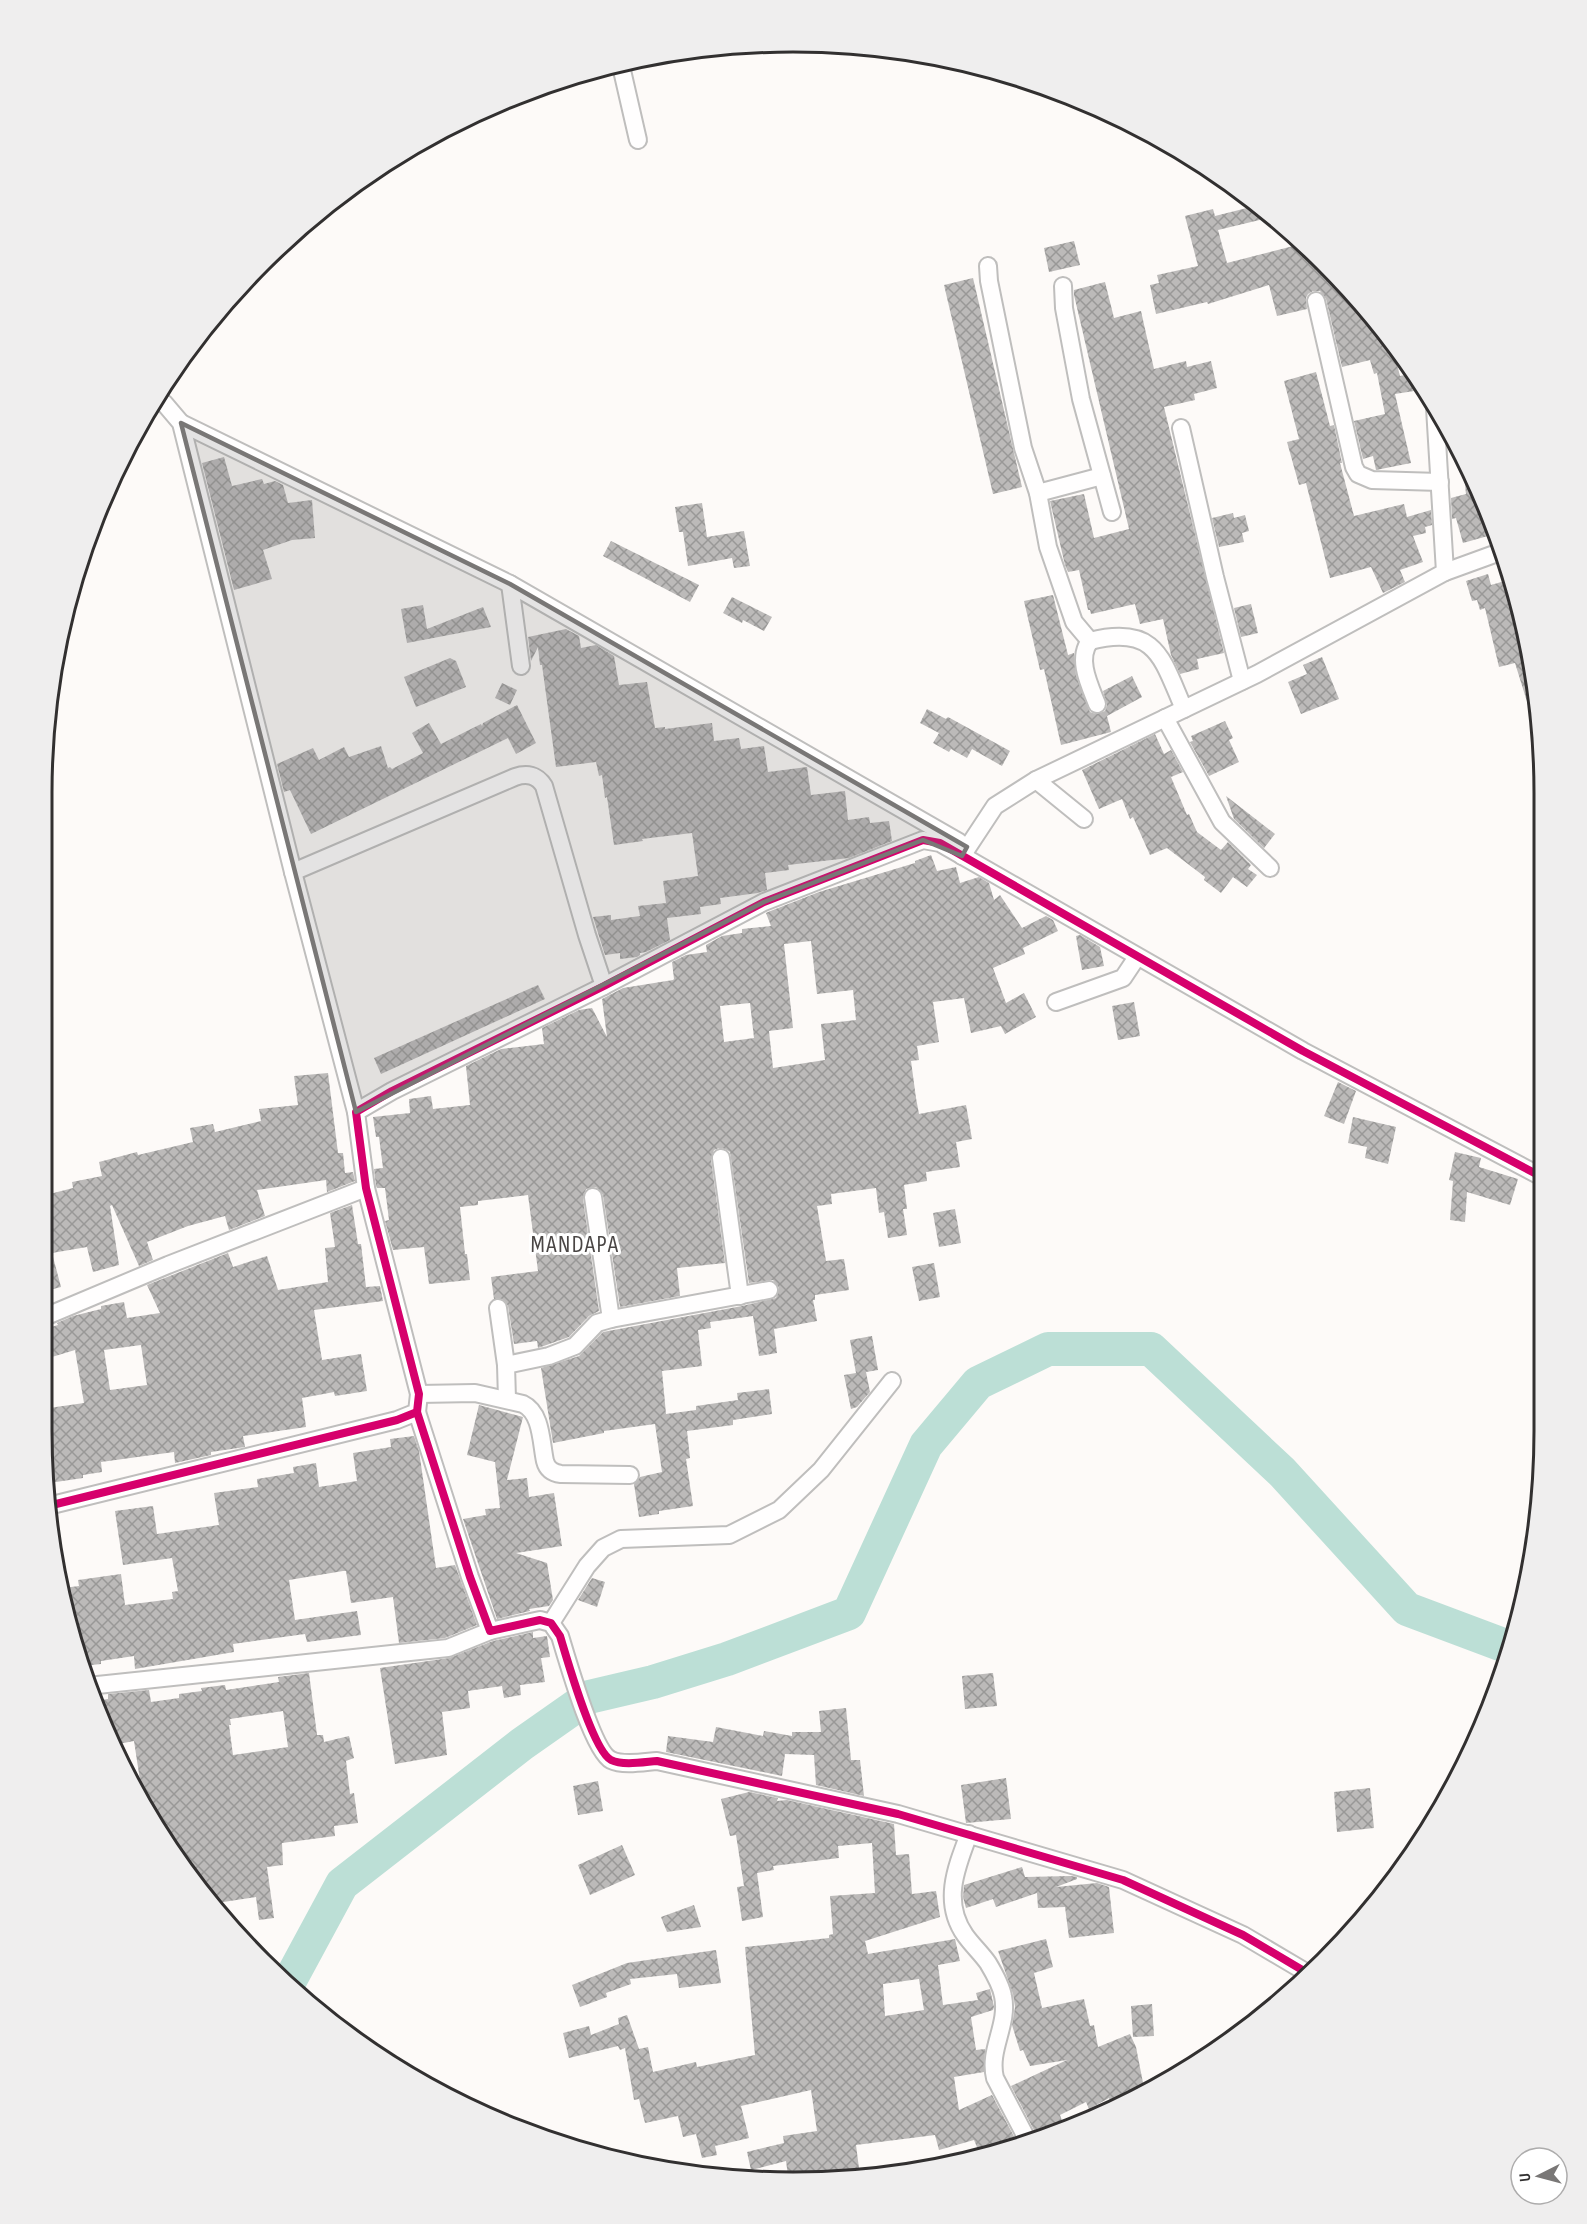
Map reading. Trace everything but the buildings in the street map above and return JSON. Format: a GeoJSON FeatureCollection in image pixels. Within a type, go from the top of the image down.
{"type":"FeatureCollection","features":[{"type":"Feature","properties":{"kind":"street"},"geometry":{"type":"LineString","coordinates":[[623,73],[638,140]]}},
{"type":"Feature","properties":{"kind":"street"},"geometry":{"type":"LineString","coordinates":[[988,266],[1023,448],[1038,493],[1048,547],[1074,622],[1090,641]]}},
{"type":"Feature","properties":{"kind":"street"},"geometry":{"type":"LineString","coordinates":[[1063,286],[1064,308],[1081,399],[1112,512]]}},
{"type":"Feature","properties":{"kind":"street"},"geometry":{"type":"LineString","coordinates":[[1316,301],[1354,467],[1358,474],[1372,480],[1440,482]]}},
{"type":"Feature","properties":{"kind":"street"},"geometry":{"type":"LineString","coordinates":[[164,403],[181,423],[510,584],[967,848],[1137,957],[1303,1051],[1534,1173]]}},
{"type":"Feature","properties":{"kind":"street"},"geometry":{"type":"LineString","coordinates":[[181,423],[293,872],[356,1112],[366,1188],[419,1394],[417,1412],[470,1577],[490,1631]]}},
{"type":"Feature","properties":{"kind":"street"},"geometry":{"type":"LineString","coordinates":[[1436,425],[1445,572]]}},
{"type":"Feature","properties":{"kind":"street"},"geometry":{"type":"LineString","coordinates":[[1181,428],[1215,577],[1242,681]]}},
{"type":"Feature","properties":{"kind":"street"},"geometry":{"type":"LineString","coordinates":[[1038,493],[1102,476]]}},
{"type":"Feature","properties":{"kind":"street"},"geometry":{"type":"LineString","coordinates":[[967,848],[995,806],[1036,780],[1242,681],[1445,572],[1495,554]]}},
{"type":"Feature","properties":{"kind":"street"},"geometry":{"type":"LineString","coordinates":[[510,584],[521,666]]}},
{"type":"Feature","properties":{"kind":"street"},"geometry":{"type":"LineString","coordinates":[[1090,641],[1115,638],[1146,642],[1160,655],[1184,709]]}},
{"type":"Feature","properties":{"kind":"street"},"geometry":{"type":"LineString","coordinates":[[1090,641],[1085,656],[1087,678],[1097,704]]}},
{"type":"Feature","properties":{"kind":"street"},"geometry":{"type":"LineString","coordinates":[[1165,718],[1222,822],[1270,868]]}},
{"type":"Feature","properties":{"kind":"street"},"geometry":{"type":"LineString","coordinates":[[293,872],[522,774],[532,776],[540,779],[544,786],[603,986]]}},
{"type":"Feature","properties":{"kind":"street"},"geometry":{"type":"LineString","coordinates":[[1036,780],[1084,819]]}},
{"type":"Feature","properties":{"kind":"street"},"geometry":{"type":"LineString","coordinates":[[356,1112],[392,1091],[603,986],[764,902],[923,840],[967,848]]}},
{"type":"Feature","properties":{"kind":"street"},"geometry":{"type":"LineString","coordinates":[[1056,1002],[1123,978],[1137,957]]}},
{"type":"Feature","properties":{"kind":"street"},"geometry":{"type":"LineString","coordinates":[[720,1158],[740,1296]]}},
{"type":"Feature","properties":{"kind":"street"},"geometry":{"type":"LineString","coordinates":[[52,1314],[168,1265],[366,1188]]}},
{"type":"Feature","properties":{"kind":"street"},"geometry":{"type":"LineString","coordinates":[[593,1197],[611,1319]]}},
{"type":"Feature","properties":{"kind":"street"},"geometry":{"type":"LineString","coordinates":[[506,1365],[549,1356],[575,1346],[597,1323],[611,1319],[769,1290]]}},
{"type":"Feature","properties":{"kind":"street"},"geometry":{"type":"LineString","coordinates":[[498,1308],[506,1365],[507,1400]]}},
{"type":"Feature","properties":{"kind":"street"},"geometry":{"type":"LineString","coordinates":[[551,1623],[587,1566],[603,1548],[621,1539],[729,1535],[779,1510],[821,1470],[892,1381]]}},
{"type":"Feature","properties":{"kind":"street"},"geometry":{"type":"LineString","coordinates":[[419,1394],[475,1393],[528,1407],[536,1418],[547,1467],[552,1471],[561,1474],[630,1476]]}},
{"type":"Feature","properties":{"kind":"street"},"geometry":{"type":"LineString","coordinates":[[57,1504],[397,1420],[417,1412]]}},
{"type":"Feature","properties":{"kind":"street"},"geometry":{"type":"LineString","coordinates":[[98,1685],[448,1648],[490,1631],[540,1620],[551,1623],[560,1636],[594,1734],[608,1759],[616,1762],[657,1761],[898,1814],[1123,1880],[1243,1935],[1301,1969]]}},
{"type":"Feature","properties":{"kind":"street"},"geometry":{"type":"LineString","coordinates":[[969,1834],[951,1889],[954,1912],[964,1934],[982,1954],[996,1977],[1003,1996],[1004,2016],[993,2054],[993,2069],[999,2086],[1024,2134]]}},
{"type":"Feature","properties":{"kind":"highlighted area"},"geometry":{"type":"Polygon","coordinates":[[[181,423],[510,584],[967,847],[962,856],[923,840],[764,902],[356,1112],[181,423]]]}},
{"type":"Feature","properties":{"kind":"waterway"},"geometry":{"type":"LineString","coordinates":[[292,1976],[342,1884],[522,1744],[589,1697],[653,1682],[727,1659],[849,1613],[926,1445],[978,1383],[1048,1349],[1151,1349],[1282,1472],[1407,1609],[1502,1645]]}},
{"type":"Feature","properties":{"kind":"cycle path"},"geometry":{"type":"LineString","coordinates":[[57,1504],[397,1420],[417,1412],[419,1394],[366,1188],[356,1112],[392,1091],[604,986],[764,902],[923,840],[940,843],[1303,1051],[1534,1173]]}},
{"type":"Feature","properties":{"kind":"cycle path"},"geometry":{"type":"LineString","coordinates":[[417,1412],[470,1577],[490,1631],[540,1620],[551,1623],[560,1636],[574,1683],[596,1740],[611,1760],[627,1763],[657,1761],[898,1814],[1123,1880],[1243,1935],[1301,1969]]}},
{"type":"Feature","properties":{"kind":"district","name":"MANDAPA"},"geometry":{"type":"Point","coordinates":[575,1244]}}]}
